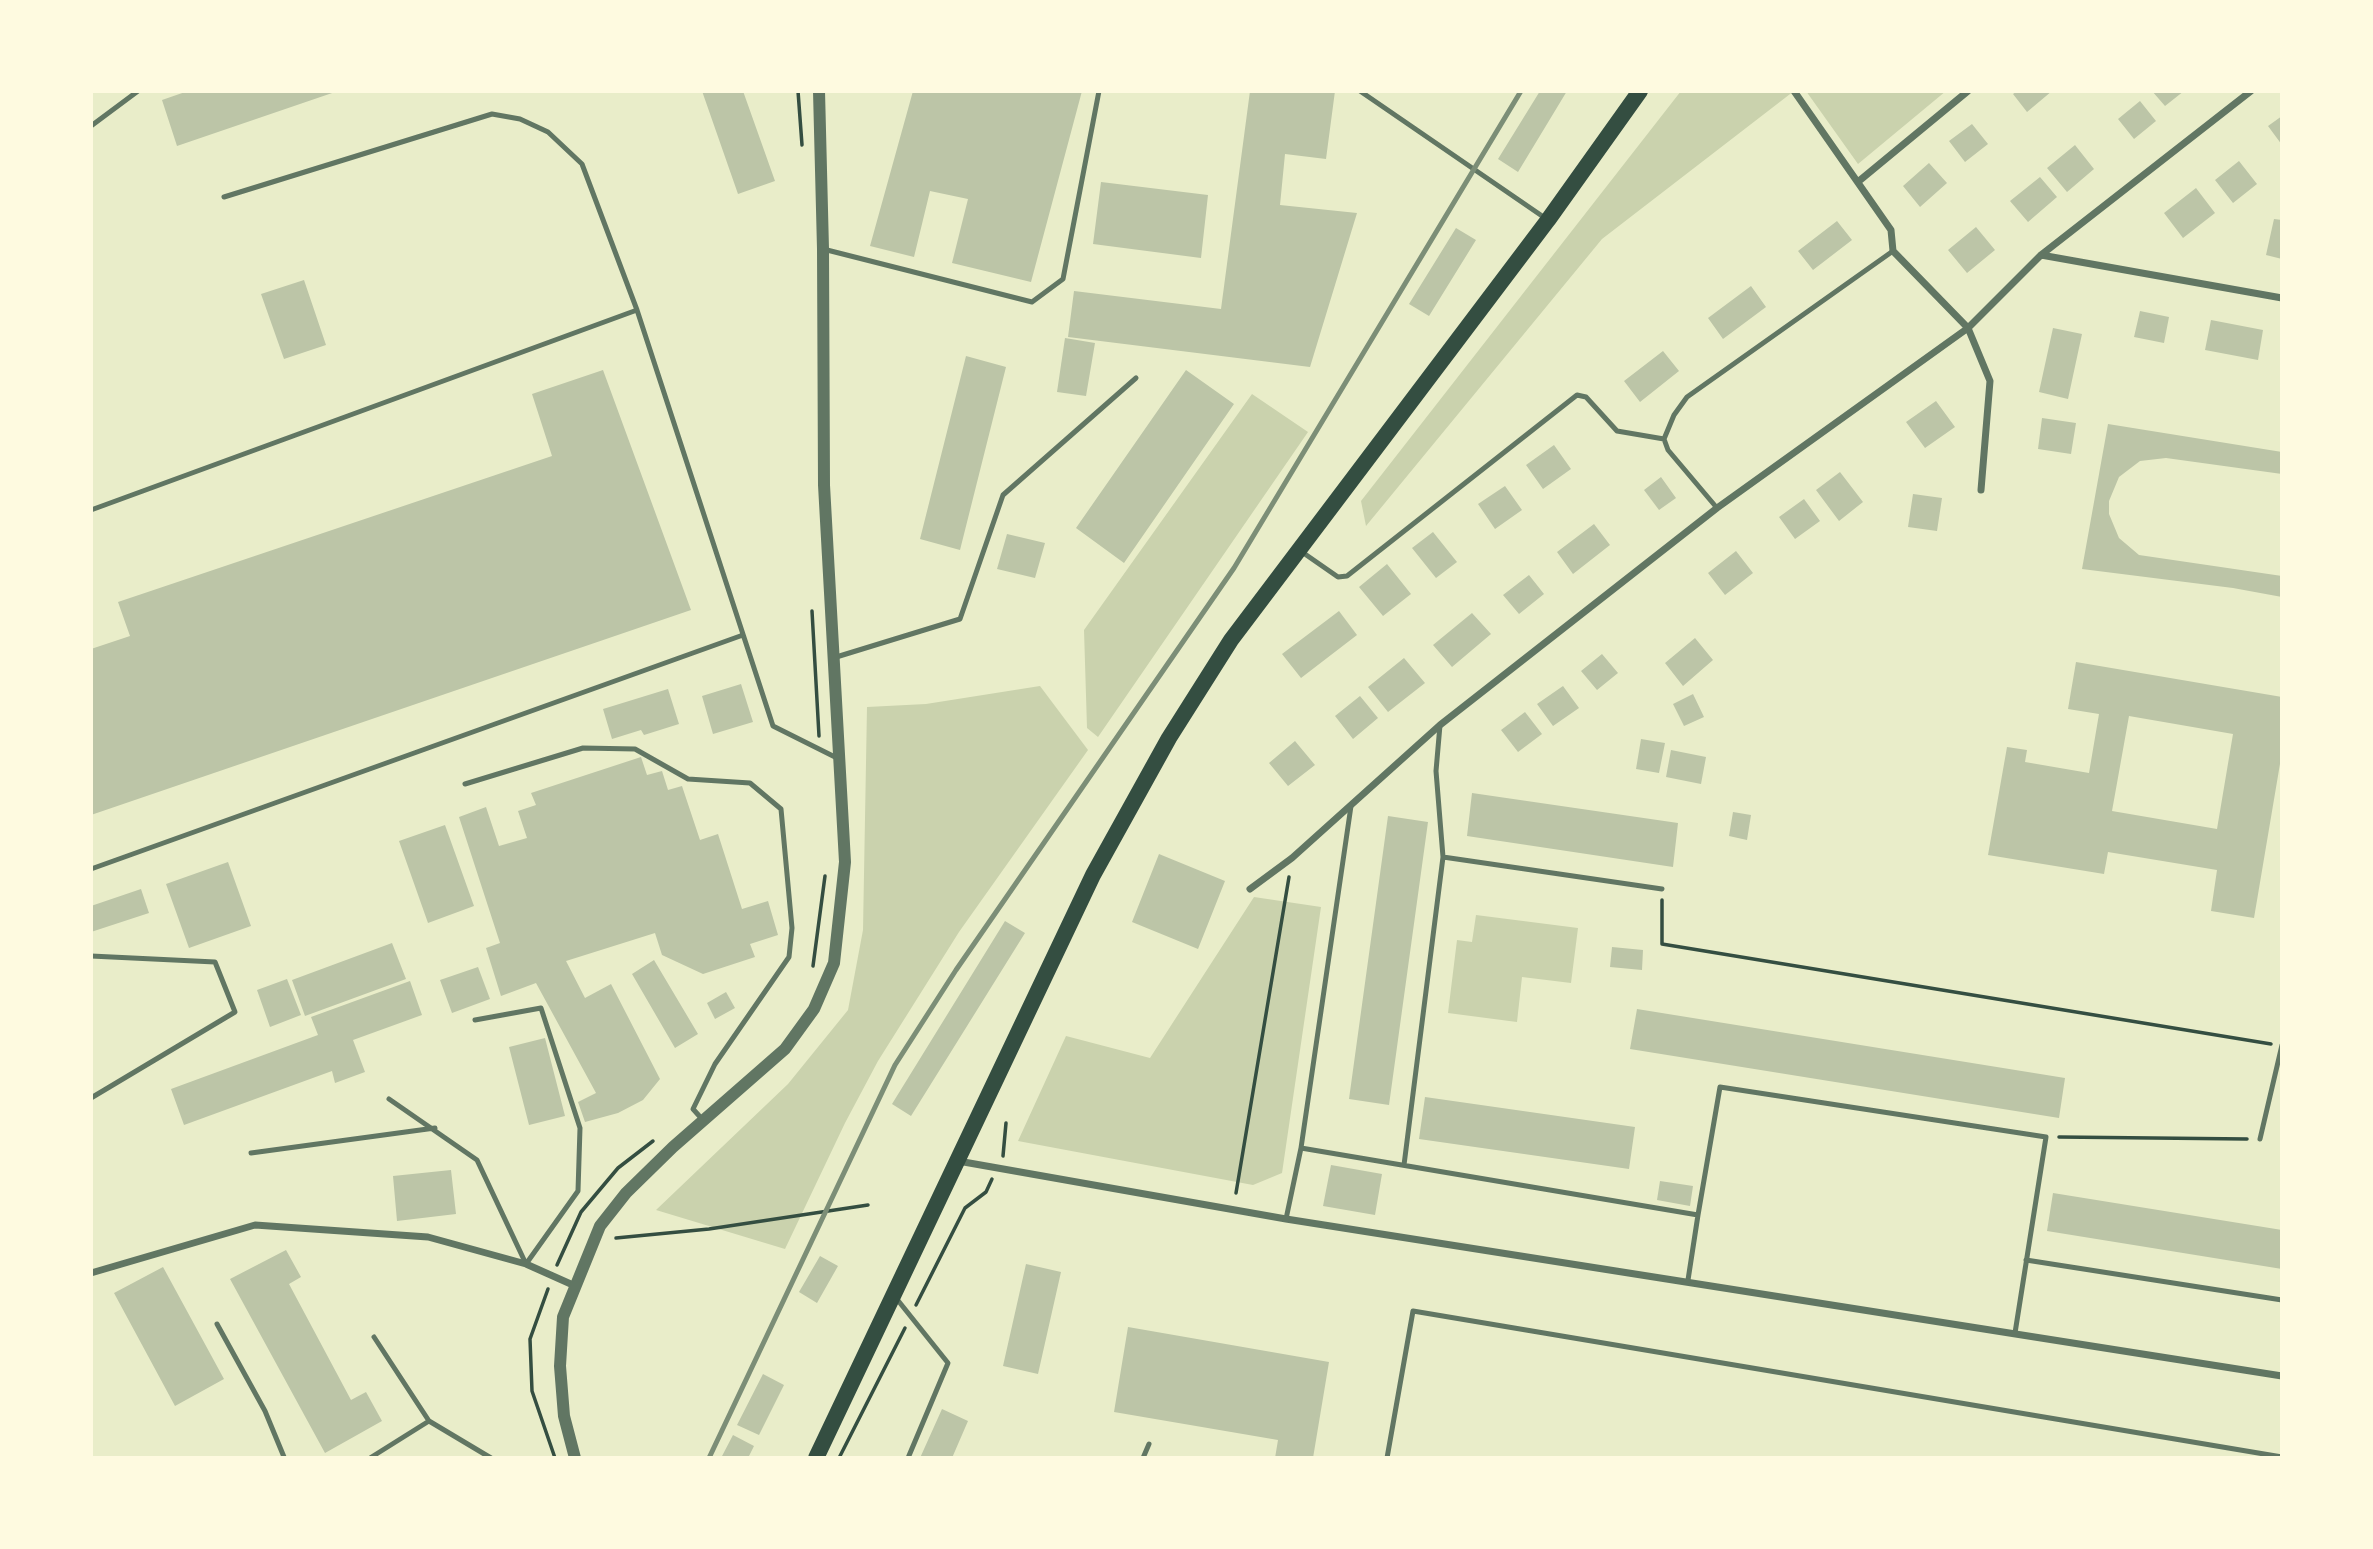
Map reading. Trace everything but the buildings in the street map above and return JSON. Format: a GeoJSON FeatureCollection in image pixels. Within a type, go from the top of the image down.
{"type":"FeatureCollection","features":[{"type":"Feature","properties":{"kind":"main road"},"geometry":{"type":"LineString","coordinates":[[816,1458],[1093,875],[1169,738],[1231,640],[1548,220],[1640,91]]}},
{"type":"Feature","properties":{"kind":"street"},"geometry":{"type":"LineString","coordinates":[[575,1458],[564,1416],[560,1366],[563,1317],[573,1285],[600,1227],[626,1193],[785,1049],[814,1009],[834,963],[845,862],[842,761],[833,658],[824,485],[819,91]]}},
{"type":"Feature","properties":{"kind":"street"},"geometry":{"type":"LineString","coordinates":[[1794,91],[1891,230],[1893,251],[1968,328],[1990,381],[1981,489]]}},
{"type":"Feature","properties":{"kind":"street"},"geometry":{"type":"LineString","coordinates":[[1858,181],[1968,91]]}},
{"type":"Feature","properties":{"kind":"street"},"geometry":{"type":"LineString","coordinates":[[1250,889],[1292,858],[1440,725],[1717,508],[1968,328],[2041,255],[2251,91]]}},
{"type":"Feature","properties":{"kind":"street"},"geometry":{"type":"LineString","coordinates":[[2041,255],[2282,298]]}},
{"type":"Feature","properties":{"kind":"street"},"geometry":{"type":"LineString","coordinates":[[958,1161],[1286,1219],[1688,1280],[2282,1376]]}},
{"type":"Feature","properties":{"kind":"street"},"geometry":{"type":"LineString","coordinates":[[91,1273],[255,1225],[428,1237],[526,1264],[573,1285]]}},
{"type":"Feature","properties":{"kind":"lane"},"geometry":{"type":"LineString","coordinates":[[91,126],[138,91]]}},
{"type":"Feature","properties":{"kind":"lane"},"geometry":{"type":"LineString","coordinates":[[823,249],[1032,302],[1063,279],[1099,91]]}},
{"type":"Feature","properties":{"kind":"lane"},"geometry":{"type":"LineString","coordinates":[[1360,91],[1548,220]]}},
{"type":"Feature","properties":{"kind":"lane"},"geometry":{"type":"LineString","coordinates":[[224,197],[492,114],[520,119],[548,132],[582,164],[637,310],[773,726],[842,761]]}},
{"type":"Feature","properties":{"kind":"lane"},"geometry":{"type":"LineString","coordinates":[[1717,508],[1668,450],[1664,439],[1674,415],[1687,397],[1893,251]]}},
{"type":"Feature","properties":{"kind":"lane"},"geometry":{"type":"LineString","coordinates":[[91,510],[637,310]]}},
{"type":"Feature","properties":{"kind":"lane"},"geometry":{"type":"LineString","coordinates":[[833,658],[960,619],[1003,495],[1136,378]]}},
{"type":"Feature","properties":{"kind":"lane"},"geometry":{"type":"LineString","coordinates":[[1300,550],[1338,577],[1347,576],[1577,395],[1586,397],[1617,431],[1664,439]]}},
{"type":"Feature","properties":{"kind":"lane"},"geometry":{"type":"LineString","coordinates":[[91,869],[743,635]]}},
{"type":"Feature","properties":{"kind":"lane"},"geometry":{"type":"LineString","coordinates":[[1404,1165],[1443,857],[1436,771],[1440,725]]}},
{"type":"Feature","properties":{"kind":"lane"},"geometry":{"type":"LineString","coordinates":[[465,784],[583,748],[635,749],[688,779],[750,783],[781,809],[792,928],[789,957],[715,1064],[693,1109],[704,1121]]}},
{"type":"Feature","properties":{"kind":"lane"},"geometry":{"type":"LineString","coordinates":[[1286,1219],[1301,1148],[1351,806]]}},
{"type":"Feature","properties":{"kind":"lane"},"geometry":{"type":"LineString","coordinates":[[1443,857],[1662,888]]}},
{"type":"Feature","properties":{"kind":"lane"},"geometry":{"type":"LineString","coordinates":[[91,956],[215,962],[235,1012],[91,1098]]}},
{"type":"Feature","properties":{"kind":"lane"},"geometry":{"type":"LineString","coordinates":[[389,1099],[435,1128],[477,1160],[526,1264],[578,1191],[580,1128],[541,1009],[475,1020]]}},
{"type":"Feature","properties":{"kind":"lane"},"geometry":{"type":"LineString","coordinates":[[2260,1139],[2281,1044]]}},
{"type":"Feature","properties":{"kind":"lane"},"geometry":{"type":"LineString","coordinates":[[1688,1280],[1720,1087],[2046,1137],[2015,1333]]}},
{"type":"Feature","properties":{"kind":"lane"},"geometry":{"type":"LineString","coordinates":[[251,1153],[435,1128]]}},
{"type":"Feature","properties":{"kind":"lane"},"geometry":{"type":"LineString","coordinates":[[1301,1148],[1698,1215]]}},
{"type":"Feature","properties":{"kind":"lane"},"geometry":{"type":"LineString","coordinates":[[2026,1260],[2282,1300]]}},
{"type":"Feature","properties":{"kind":"lane"},"geometry":{"type":"LineString","coordinates":[[893,1294],[948,1363],[908,1458]]}},
{"type":"Feature","properties":{"kind":"lane"},"geometry":{"type":"LineString","coordinates":[[1387,1458],[1413,1311],[2282,1457]]}},
{"type":"Feature","properties":{"kind":"lane"},"geometry":{"type":"LineString","coordinates":[[217,1324],[265,1411],[285,1458]]}},
{"type":"Feature","properties":{"kind":"lane"},"geometry":{"type":"LineString","coordinates":[[374,1337],[429,1421],[491,1458]]}},
{"type":"Feature","properties":{"kind":"lane"},"geometry":{"type":"LineString","coordinates":[[370,1458],[429,1421]]}},
{"type":"Feature","properties":{"kind":"lane"},"geometry":{"type":"LineString","coordinates":[[1143,1458],[1149,1444]]}},
{"type":"Feature","properties":{"kind":"path"},"geometry":{"type":"LineString","coordinates":[[798,91],[803,158]]}},
{"type":"Feature","properties":{"kind":"path"},"geometry":{"type":"LineString","coordinates":[[812,598],[820,750]]}},
{"type":"Feature","properties":{"kind":"path"},"geometry":{"type":"LineString","coordinates":[[1236,1193],[1292,858]]}},
{"type":"Feature","properties":{"kind":"path"},"geometry":{"type":"LineString","coordinates":[[813,967],[825,872]]}},
{"type":"Feature","properties":{"kind":"path"},"geometry":{"type":"LineString","coordinates":[[1662,888],[1662,944],[2281,1044]]}},
{"type":"Feature","properties":{"kind":"path"},"geometry":{"type":"LineString","coordinates":[[839,1458],[965,1208],[986,1192],[1005,1150],[1006,1123]]}},
{"type":"Feature","properties":{"kind":"path"},"geometry":{"type":"LineString","coordinates":[[555,1458],[532,1391],[530,1339],[552,1276],[581,1212],[618,1168],[661,1134]]}},
{"type":"Feature","properties":{"kind":"path"},"geometry":{"type":"LineString","coordinates":[[2046,1137],[2260,1139]]}},
{"type":"Feature","properties":{"kind":"path"},"geometry":{"type":"LineString","coordinates":[[616,1238],[709,1229],[868,1205]]}},
{"type":"Feature","properties":{"kind":"green space"},"geometry":{"type":"Polygon","coordinates":[[[1681,91],[1794,91],[1602,239],[1366,526],[1361,501],[1681,91]]]}},
{"type":"Feature","properties":{"kind":"green space"},"geometry":{"type":"Polygon","coordinates":[[[1806,91],[1946,91],[1858,164],[1806,91]]]}},
{"type":"Feature","properties":{"kind":"green space"},"geometry":{"type":"Polygon","coordinates":[[[1252,394],[1308,432],[1098,737],[1087,728],[1084,630],[1252,394]]]}},
{"type":"Feature","properties":{"kind":"green space"},"geometry":{"type":"Polygon","coordinates":[[[1040,686],[1088,750],[959,932],[878,1061],[785,1249],[656,1210],[788,1084],[848,1010],[863,930],[867,707],[926,704],[1040,686]]]}},
{"type":"Feature","properties":{"kind":"green space"},"geometry":{"type":"Polygon","coordinates":[[[1254,897],[1321,907],[1282,1173],[1253,1185],[1018,1141],[1066,1036],[1150,1058],[1254,897]]]}},
{"type":"Feature","properties":{"kind":"green space"},"geometry":{"type":"Polygon","coordinates":[[[1476,915],[1578,928],[1571,983],[1522,977],[1517,1022],[1448,1013],[1457,940],[1472,942],[1476,915]]]}},
{"type":"Feature","properties":{"kind":"railway"},"geometry":{"type":"LineString","coordinates":[[709,1458],[895,1065],[956,970],[1234,568],[1521,91]]}}]}
